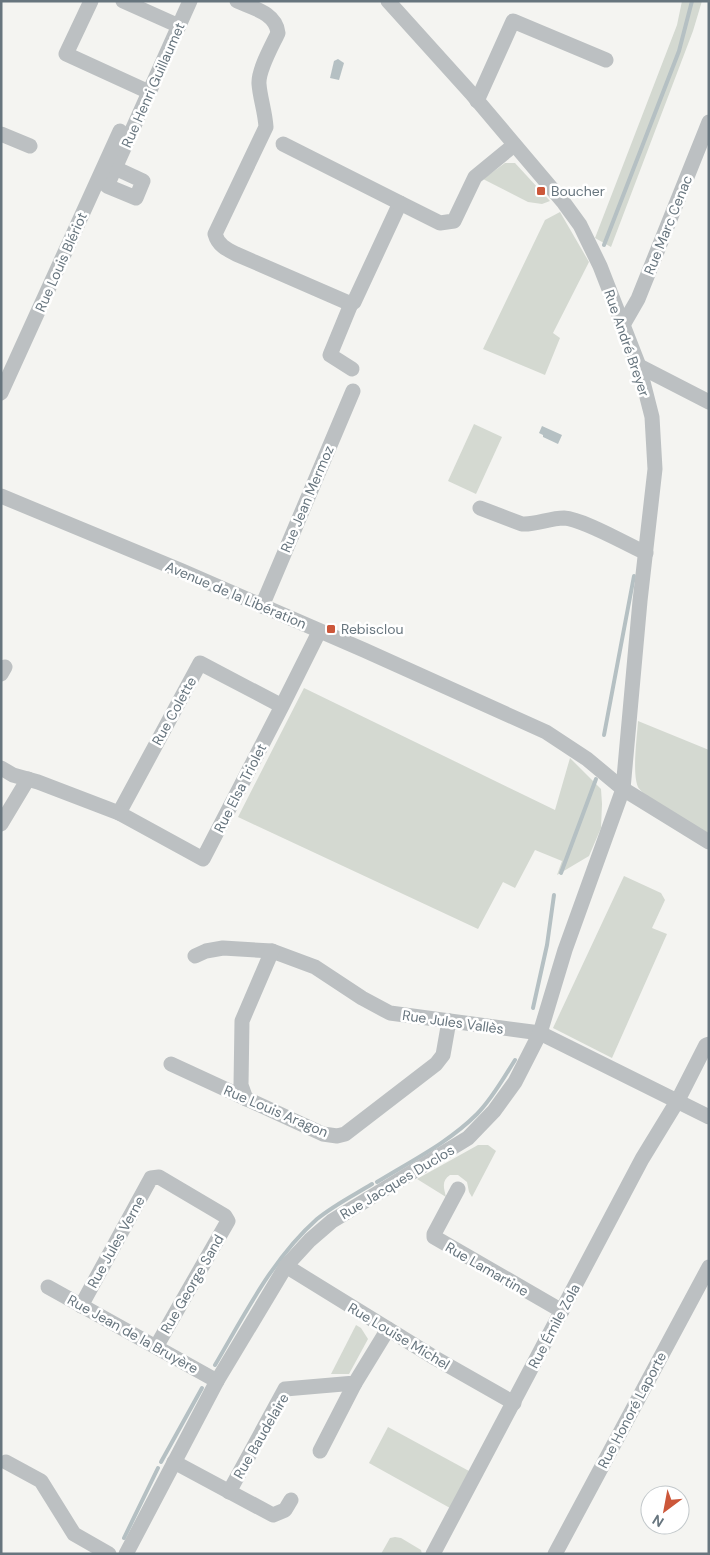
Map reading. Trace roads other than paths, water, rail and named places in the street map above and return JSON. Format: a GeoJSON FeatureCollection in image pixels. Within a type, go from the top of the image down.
{"type":"FeatureCollection","features":[{"type":"Feature","properties":{"kind":"street"},"geometry":{"type":"LineString","coordinates":[[91,1],[66,54],[148,92]]}},
{"type":"Feature","properties":{"kind":"street"},"geometry":{"type":"LineString","coordinates":[[123,1],[179,26]]}},
{"type":"Feature","properties":{"kind":"street","name":"Rue Henri Guillaumet"},"geometry":{"type":"LineString","coordinates":[[115,168],[190,1]]}},
{"type":"Feature","properties":{"kind":"street"},"geometry":{"type":"LineString","coordinates":[[237,1],[270,16],[278,27],[278,33],[260,73],[259,83],[265,110],[266,127],[215,234],[217,241],[223,247],[236,254],[351,304]]}},
{"type":"Feature","properties":{"kind":"street","name":"Rue André Breyer"},"geometry":{"type":"LineString","coordinates":[[388,1],[478,101],[580,224],[600,266],[639,366],[652,417],[655,469],[623,789]]}},
{"type":"Feature","properties":{"kind":"street"},"geometry":{"type":"LineString","coordinates":[[478,101],[513,21],[606,60]]}},
{"type":"Feature","properties":{"kind":"street","name":"Rue Marc Cenac"},"geometry":{"type":"LineString","coordinates":[[623,325],[638,299],[709,122]]}},
{"type":"Feature","properties":{"kind":"street","name":"Rue Louis Blériot"},"geometry":{"type":"LineString","coordinates":[[1,392],[120,131]]}},
{"type":"Feature","properties":{"kind":"street"},"geometry":{"type":"LineString","coordinates":[[1,134],[30,146]]}},
{"type":"Feature","properties":{"kind":"street"},"geometry":{"type":"LineString","coordinates":[[283,144],[440,222],[454,221],[475,177],[514,145]]}},
{"type":"Feature","properties":{"kind":"street"},"geometry":{"type":"LineString","coordinates":[[352,368],[330,355],[351,304],[354,302],[400,203]]}},
{"type":"Feature","properties":{"kind":"street"},"geometry":{"type":"LineString","coordinates":[[639,366],[709,402]]}},
{"type":"Feature","properties":{"kind":"street","name":"Rue Jean Mermoz"},"geometry":{"type":"LineString","coordinates":[[262,606],[353,391]]}},
{"type":"Feature","properties":{"kind":"street","name":"Avenue de la Libération"},"geometry":{"type":"LineString","coordinates":[[1,496],[262,606],[546,732],[587,759],[623,789],[709,842]]}},
{"type":"Feature","properties":{"kind":"street"},"geometry":{"type":"LineString","coordinates":[[480,508],[529,525],[555,518],[573,519],[646,552]]}},
{"type":"Feature","properties":{"kind":"street","name":"Rue Elsa Triolet"},"geometry":{"type":"LineString","coordinates":[[1,768],[13,775],[120,813],[203,859],[319,632]]}},
{"type":"Feature","properties":{"kind":"street","name":"Rue Colette"},"geometry":{"type":"LineString","coordinates":[[120,813],[200,663],[282,706]]}},
{"type":"Feature","properties":{"kind":"street"},"geometry":{"type":"LineString","coordinates":[[1,824],[28,779]]}},
{"type":"Feature","properties":{"kind":"street","name":"Rue Jacques Duclos"},"geometry":{"type":"LineString","coordinates":[[126,1554],[217,1381],[286,1266],[310,1240],[332,1221],[468,1138],[494,1112],[515,1082],[540,1034],[565,950],[623,789]]}},
{"type":"Feature","properties":{"kind":"street","name":"Rue Jules Vallès"},"geometry":{"type":"LineString","coordinates":[[195,956],[206,951],[223,948],[272,951],[315,967],[362,998],[390,1013],[540,1034],[678,1100],[709,1117]]}},
{"type":"Feature","properties":{"kind":"street"},"geometry":{"type":"LineString","coordinates":[[246,1099],[241,1085],[242,1021],[272,951]]}},
{"type":"Feature","properties":{"kind":"street","name":"Rue Louis Aragon"},"geometry":{"type":"LineString","coordinates":[[171,1064],[324,1134],[337,1136],[345,1134],[436,1064],[443,1055],[449,1021]]}},
{"type":"Feature","properties":{"kind":"street","name":"Rue Émile Zola"},"geometry":{"type":"LineString","coordinates":[[433,1554],[642,1159],[709,1044]]}},
{"type":"Feature","properties":{"kind":"street","name":"Rue George Sand"},"geometry":{"type":"LineString","coordinates":[[151,1178],[159,1177],[225,1216],[228,1221],[156,1347]]}},
{"type":"Feature","properties":{"kind":"street","name":"Rue Jules Verne"},"geometry":{"type":"LineString","coordinates":[[81,1306],[151,1178]]}},
{"type":"Feature","properties":{"kind":"street","name":"Rue Lamartine"},"geometry":{"type":"LineString","coordinates":[[458,1190],[434,1234],[434,1238],[562,1312]]}},
{"type":"Feature","properties":{"kind":"street","name":"Rue Louise Michel"},"geometry":{"type":"LineString","coordinates":[[286,1266],[514,1403]]}},
{"type":"Feature","properties":{"kind":"street","name":"Rue Honoré Laporte"},"geometry":{"type":"LineString","coordinates":[[555,1554],[709,1267]]}},
{"type":"Feature","properties":{"kind":"street","name":"Rue Jean de la Bruyère"},"geometry":{"type":"LineString","coordinates":[[48,1288],[217,1381]]}},
{"type":"Feature","properties":{"kind":"street"},"geometry":{"type":"LineString","coordinates":[[320,1451],[355,1383],[388,1329]]}},
{"type":"Feature","properties":{"kind":"street","name":"Rue Baudelaire"},"geometry":{"type":"LineString","coordinates":[[229,1492],[285,1389],[355,1383]]}},
{"type":"Feature","properties":{"kind":"street"},"geometry":{"type":"LineString","coordinates":[[6,1462],[41,1482],[46,1487],[74,1534],[109,1554]]}},
{"type":"Feature","properties":{"kind":"street","name":"Rue Baudelaire"},"geometry":{"type":"LineString","coordinates":[[174,1462],[273,1515],[285,1510],[291,1500]]}},
{"type":"Feature","properties":{"kind":"waterway"},"geometry":{"type":"LineString","coordinates":[[604,245],[679,51],[692,1]]}},
{"type":"Feature","properties":{"kind":"waterway"},"geometry":{"type":"LineString","coordinates":[[604,735],[634,576]]}},
{"type":"Feature","properties":{"kind":"waterway"},"geometry":{"type":"LineString","coordinates":[[561,873],[596,779]]}},
{"type":"Feature","properties":{"kind":"waterway"},"geometry":{"type":"LineString","coordinates":[[533,1008],[547,945],[554,895]]}},
{"type":"Feature","properties":{"kind":"waterway"},"geometry":{"type":"LineString","coordinates":[[377,1182],[429,1151],[466,1124],[488,1102],[515,1060]]}},
{"type":"Feature","properties":{"kind":"waterway"},"geometry":{"type":"LineString","coordinates":[[215,1365],[260,1288],[286,1252],[317,1219],[372,1184]]}},
{"type":"Feature","properties":{"kind":"waterway"},"geometry":{"type":"LineString","coordinates":[[161,1462],[202,1388]]}},
{"type":"Feature","properties":{"kind":"waterway"},"geometry":{"type":"LineString","coordinates":[[124,1538],[158,1468]]}},
{"type":"Feature","properties":{"kind":"place","name":"Boucher"},"geometry":{"type":"Point","coordinates":[541,191]}},
{"type":"Feature","properties":{"kind":"place","name":"Rebisclou"},"geometry":{"type":"Point","coordinates":[331,629]}}]}
